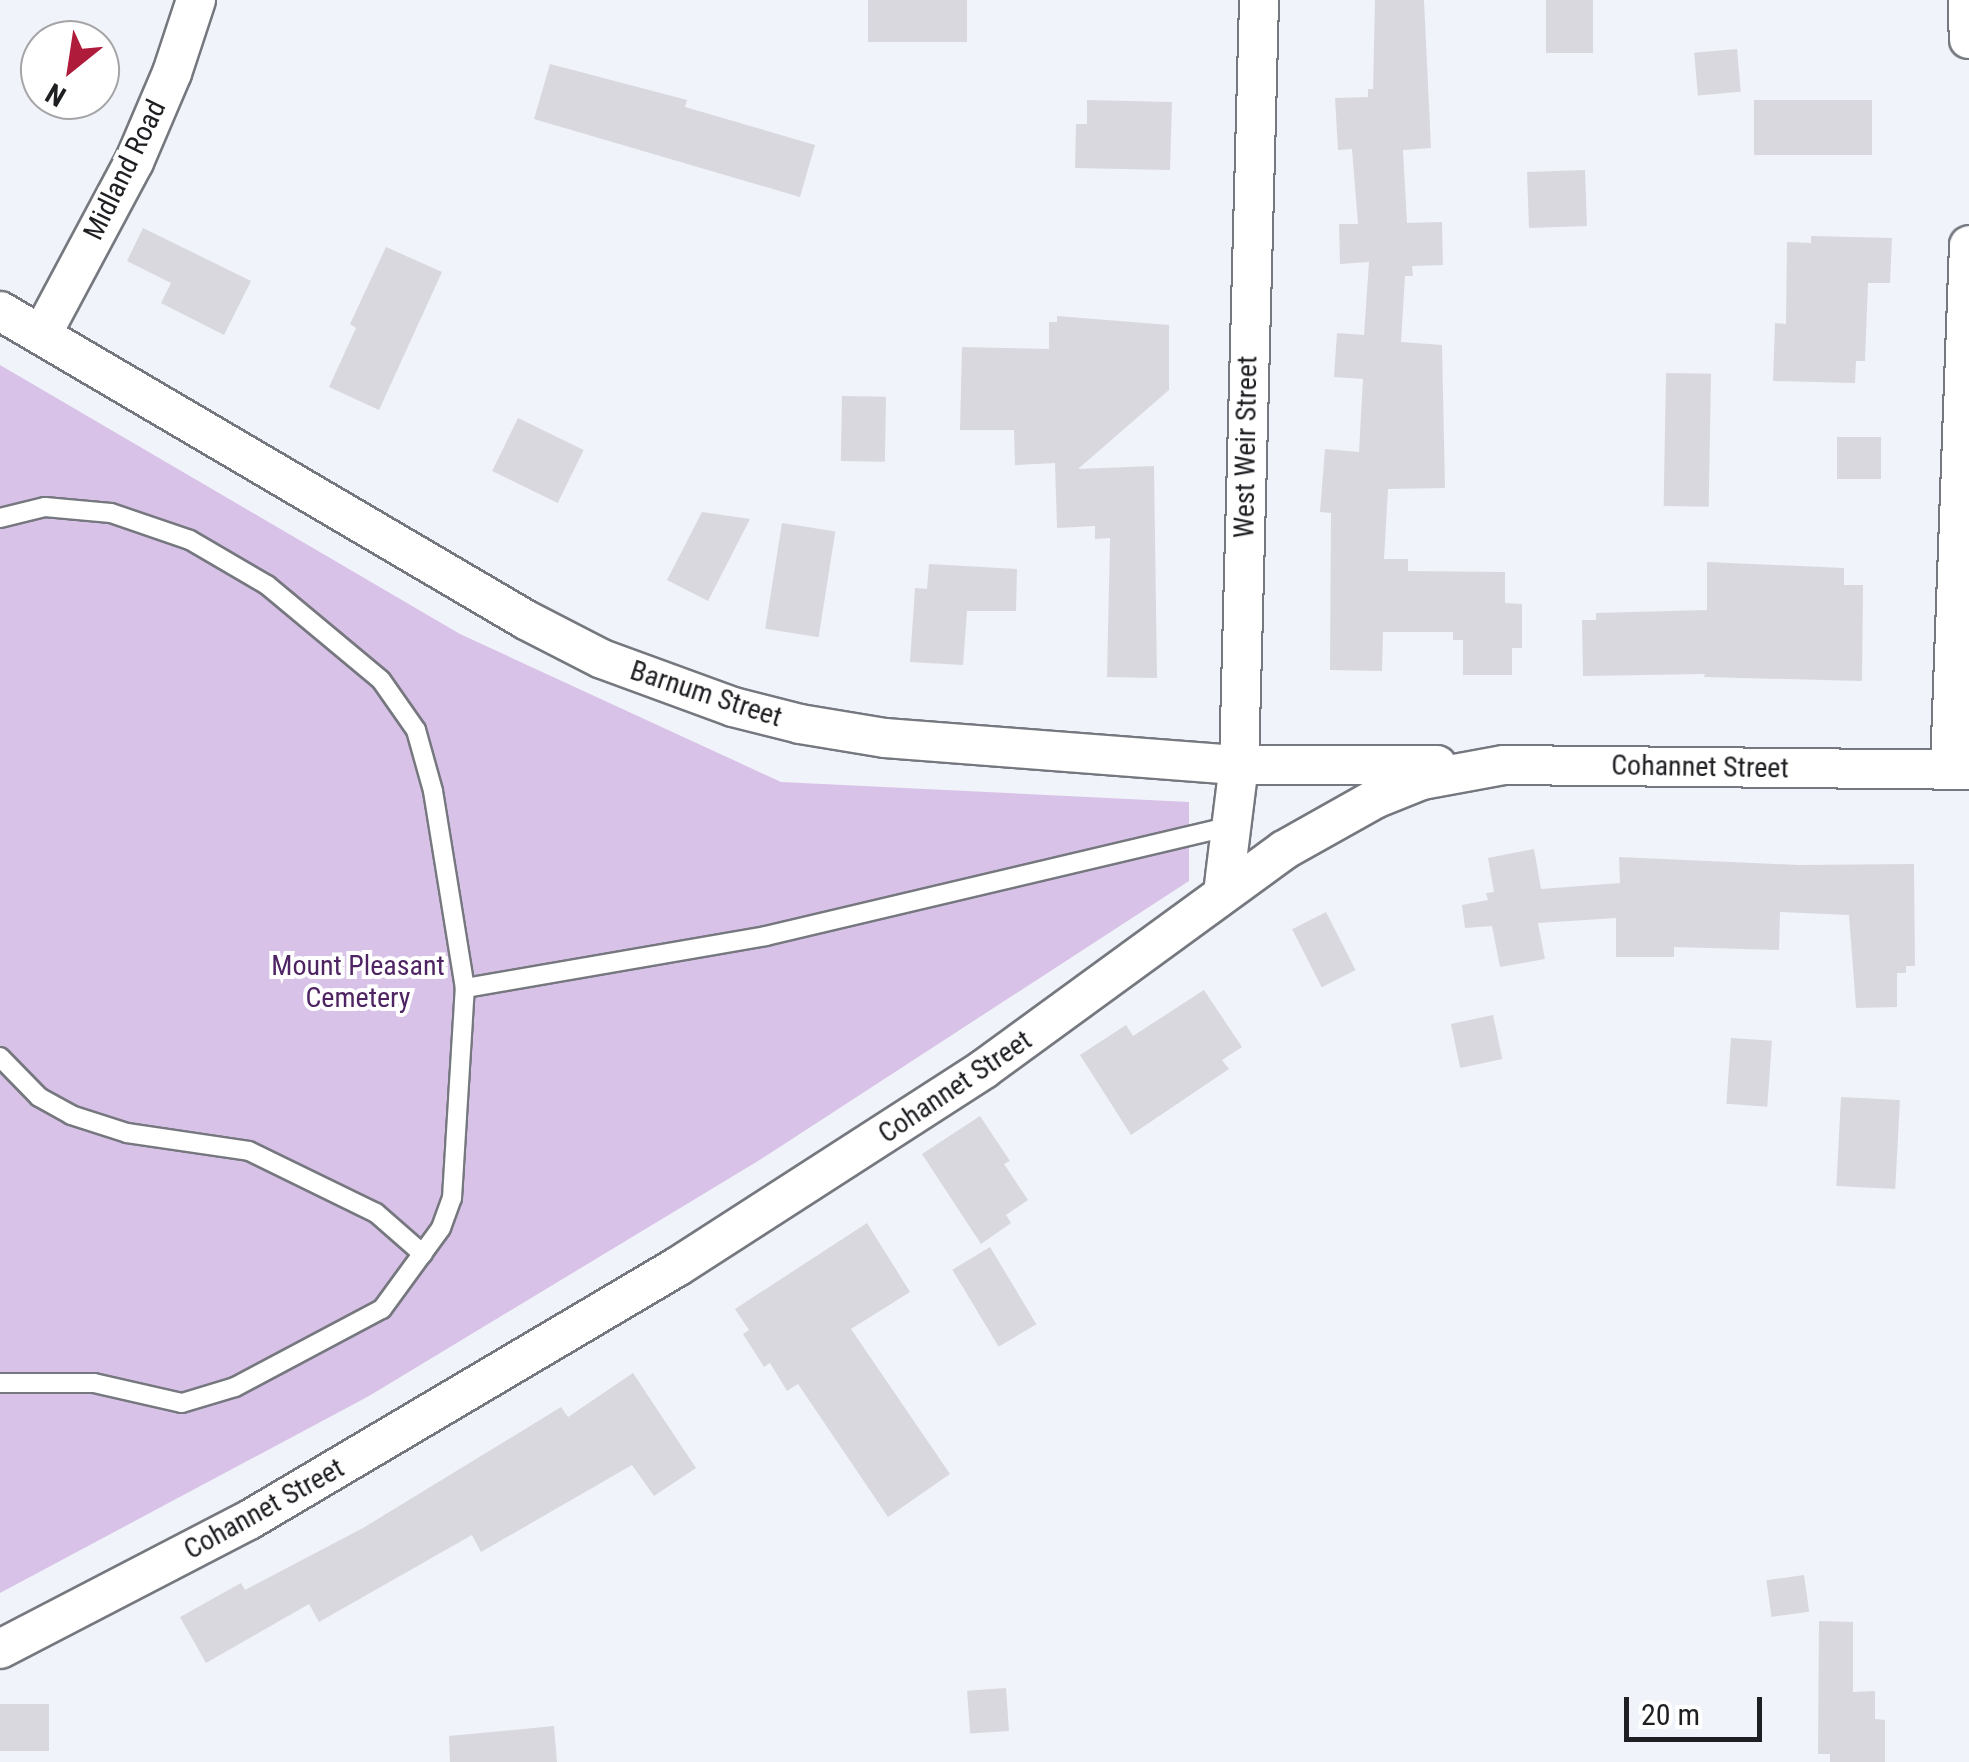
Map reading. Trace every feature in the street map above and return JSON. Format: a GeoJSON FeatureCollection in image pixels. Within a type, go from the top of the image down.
{"type":"FeatureCollection","features":[{"type":"Feature","properties":{"kind":"street","name":"Midland Road"},"geometry":{"type":"LineString","coordinates":[[42,334],[134,162],[172,73],[196,0]]}},
{"type":"Feature","properties":{"kind":"street","name":"West Weir Street"},"geometry":{"type":"LineString","coordinates":[[1223,892],[1239,765],[1258,0]]}},
{"type":"Feature","properties":{"kind":"street"},"geometry":{"type":"LineString","coordinates":[[1968,0],[1969,39]]}},
{"type":"Feature","properties":{"kind":"street"},"geometry":{"type":"LineString","coordinates":[[1959,770],[1969,245]]}},
{"type":"Feature","properties":{"kind":"street","name":"Barnum Street"},"geometry":{"type":"LineString","coordinates":[[0,311],[526,620],[667,685],[800,724],[884,738],[1239,765],[1504,765]]}},
{"type":"Feature","properties":{"kind":"street","name":"Cohannet Street"},"geometry":{"type":"LineString","coordinates":[[0,1649],[249,1520],[678,1267],[984,1068],[1105,984],[1284,850],[1375,799],[1422,780],[1504,765],[1959,770]]}},
{"type":"Feature","properties":{"kind":"lane"},"geometry":{"type":"LineString","coordinates":[[0,518],[45,507],[111,514],[190,540],[268,584],[381,680],[416,730],[433,791],[464,988],[452,1198],[441,1228],[382,1309],[218,1392],[182,1403],[94,1383],[0,1383]]}},
{"type":"Feature","properties":{"kind":"lane"},"geometry":{"type":"LineString","coordinates":[[464,988],[766,936],[1234,825]]}},
{"type":"Feature","properties":{"kind":"lane"},"geometry":{"type":"LineString","coordinates":[[0,1057],[38,1097],[72,1115],[127,1133],[249,1150],[376,1212],[422,1254]]}},
{"type":"Feature","properties":{"kind":"green space","name":"Mount Pleasant Cemetery"},"geometry":{"type":"Polygon","coordinates":[[[0,365],[460,634],[781,782],[1189,802],[1189,881],[758,1161],[369,1396],[0,1593],[0,365]]]}},
{"type":"Feature","properties":{"kind":"building"},"geometry":{"type":"Polygon","coordinates":[[[868,0],[967,0],[967,42],[868,42],[868,0]]]}},
{"type":"Feature","properties":{"kind":"building"},"geometry":{"type":"Polygon","coordinates":[[[1375,0],[1424,0],[1431,148],[1403,150],[1407,223],[1442,222],[1443,265],[1412,266],[1413,276],[1405,276],[1401,342],[1442,345],[1445,488],[1388,489],[1384,559],[1408,559],[1408,571],[1505,572],[1505,603],[1522,604],[1522,648],[1512,648],[1512,675],[1463,675],[1463,640],[1453,640],[1453,632],[1383,632],[1382,671],[1330,670],[1331,513],[1320,512],[1325,449],[1359,452],[1363,379],[1334,377],[1337,333],[1364,335],[1369,262],[1340,264],[1339,224],[1358,224],[1352,149],[1338,150],[1335,98],[1368,97],[1368,89],[1373,89],[1375,0]]]}},
{"type":"Feature","properties":{"kind":"building"},"geometry":{"type":"Polygon","coordinates":[[[1546,0],[1593,0],[1593,53],[1546,53],[1546,0]]]}},
{"type":"Feature","properties":{"kind":"building"},"geometry":{"type":"Polygon","coordinates":[[[1737,49],[1741,92],[1698,96],[1694,53],[1737,49]]]}},
{"type":"Feature","properties":{"kind":"building"},"geometry":{"type":"Polygon","coordinates":[[[550,64],[687,100],[685,107],[815,145],[800,197],[534,119],[550,64]]]}},
{"type":"Feature","properties":{"kind":"building"},"geometry":{"type":"Polygon","coordinates":[[[1087,100],[1172,102],[1170,170],[1075,168],[1076,124],[1087,124],[1087,100]]]}},
{"type":"Feature","properties":{"kind":"building"},"geometry":{"type":"Polygon","coordinates":[[[1754,100],[1872,100],[1872,155],[1754,155],[1754,100]]]}},
{"type":"Feature","properties":{"kind":"building"},"geometry":{"type":"Polygon","coordinates":[[[1585,170],[1587,226],[1529,228],[1527,172],[1585,170]]]}},
{"type":"Feature","properties":{"kind":"building"},"geometry":{"type":"Polygon","coordinates":[[[143,228],[251,281],[224,335],[161,303],[171,283],[127,261],[143,228]]]}},
{"type":"Feature","properties":{"kind":"building"},"geometry":{"type":"Polygon","coordinates":[[[1811,236],[1892,238],[1890,283],[1868,283],[1865,361],[1856,361],[1855,383],[1773,381],[1775,323],[1786,324],[1787,242],[1811,243],[1811,236]]]}},
{"type":"Feature","properties":{"kind":"building"},"geometry":{"type":"Polygon","coordinates":[[[386,247],[442,272],[379,410],[329,387],[356,328],[350,324],[386,247]]]}},
{"type":"Feature","properties":{"kind":"building"},"geometry":{"type":"Polygon","coordinates":[[[1057,316],[1169,325],[1169,390],[1078,469],[1154,466],[1157,678],[1107,677],[1110,538],[1095,539],[1095,526],[1057,528],[1055,463],[1015,465],[1014,430],[960,430],[962,347],[1049,349],[1049,322],[1057,322],[1057,316]]]}},
{"type":"Feature","properties":{"kind":"building"},"geometry":{"type":"Polygon","coordinates":[[[1666,373],[1711,374],[1709,507],[1664,506],[1666,373]]]}},
{"type":"Feature","properties":{"kind":"building"},"geometry":{"type":"Polygon","coordinates":[[[842,396],[886,397],[885,462],[841,461],[842,396]]]}},
{"type":"Feature","properties":{"kind":"building"},"geometry":{"type":"Polygon","coordinates":[[[518,418],[584,450],[558,503],[492,471],[518,418]]]}},
{"type":"Feature","properties":{"kind":"building"},"geometry":{"type":"Polygon","coordinates":[[[1837,437],[1881,437],[1881,479],[1837,479],[1837,437]]]}},
{"type":"Feature","properties":{"kind":"building"},"geometry":{"type":"Polygon","coordinates":[[[702,512],[750,519],[708,601],[667,580],[702,512]]]}},
{"type":"Feature","properties":{"kind":"building"},"geometry":{"type":"Polygon","coordinates":[[[782,523],[835,531],[819,637],[765,629],[782,523]]]}},
{"type":"Feature","properties":{"kind":"building"},"geometry":{"type":"Polygon","coordinates":[[[1707,562],[1844,568],[1844,585],[1863,585],[1862,681],[1704,677],[1705,674],[1583,676],[1582,620],[1596,620],[1596,613],[1707,610],[1707,562]]]}},
{"type":"Feature","properties":{"kind":"building"},"geometry":{"type":"Polygon","coordinates":[[[929,564],[1017,569],[1016,611],[967,611],[963,665],[910,662],[915,588],[927,589],[929,564]]]}},
{"type":"Feature","properties":{"kind":"building"},"geometry":{"type":"Polygon","coordinates":[[[1534,849],[1541,889],[1620,883],[1619,857],[1799,865],[1914,864],[1915,966],[1906,966],[1906,973],[1897,973],[1897,1007],[1856,1008],[1849,915],[1780,912],[1779,950],[1674,947],[1674,957],[1616,957],[1616,918],[1538,923],[1545,959],[1500,967],[1492,926],[1465,928],[1462,905],[1488,900],[1486,893],[1494,892],[1488,858],[1534,849]]]}},
{"type":"Feature","properties":{"kind":"building"},"geometry":{"type":"Polygon","coordinates":[[[1326,912],[1356,970],[1322,987],[1292,929],[1326,912]]]}},
{"type":"Feature","properties":{"kind":"building"},"geometry":{"type":"Polygon","coordinates":[[[1204,990],[1242,1047],[1222,1060],[1229,1069],[1131,1135],[1080,1055],[1126,1025],[1133,1036],[1204,990]]]}},
{"type":"Feature","properties":{"kind":"building"},"geometry":{"type":"Polygon","coordinates":[[[1493,1015],[1502,1059],[1460,1068],[1451,1024],[1493,1015]]]}},
{"type":"Feature","properties":{"kind":"building"},"geometry":{"type":"Polygon","coordinates":[[[1731,1038],[1772,1041],[1767,1107],[1726,1104],[1731,1038]]]}},
{"type":"Feature","properties":{"kind":"building"},"geometry":{"type":"Polygon","coordinates":[[[1841,1097],[1900,1100],[1895,1189],[1836,1186],[1841,1097]]]}},
{"type":"Feature","properties":{"kind":"building"},"geometry":{"type":"Polygon","coordinates":[[[980,1116],[1010,1161],[1004,1164],[1028,1200],[1006,1215],[1011,1223],[981,1244],[922,1154],[980,1116]]]}},
{"type":"Feature","properties":{"kind":"building"},"geometry":{"type":"Polygon","coordinates":[[[867,1223],[910,1292],[851,1329],[950,1474],[888,1517],[798,1384],[787,1391],[770,1363],[764,1367],[743,1334],[749,1330],[735,1309],[867,1223]]]}},
{"type":"Feature","properties":{"kind":"building"},"geometry":{"type":"Polygon","coordinates":[[[990,1247],[1036,1324],[999,1347],[952,1270],[990,1247]]]}},
{"type":"Feature","properties":{"kind":"building"},"geometry":{"type":"Polygon","coordinates":[[[633,1373],[696,1468],[654,1496],[632,1465],[481,1552],[472,1535],[319,1622],[309,1604],[206,1663],[180,1617],[241,1583],[245,1590],[363,1528],[561,1407],[568,1417],[633,1373]]]}},
{"type":"Feature","properties":{"kind":"building"},"geometry":{"type":"Polygon","coordinates":[[[1804,1575],[1809,1612],[1772,1617],[1766,1580],[1804,1575]]]}},
{"type":"Feature","properties":{"kind":"building"},"geometry":{"type":"Polygon","coordinates":[[[1819,1621],[1853,1622],[1853,1692],[1875,1691],[1875,1719],[1885,1720],[1885,1762],[1830,1762],[1830,1754],[1818,1754],[1819,1621]]]}},
{"type":"Feature","properties":{"kind":"building"},"geometry":{"type":"Polygon","coordinates":[[[1006,1688],[1009,1731],[970,1734],[967,1691],[1006,1688]]]}},
{"type":"Feature","properties":{"kind":"building"},"geometry":{"type":"Polygon","coordinates":[[[0,1704],[49,1704],[49,1751],[0,1751],[0,1704]]]}},
{"type":"Feature","properties":{"kind":"building"},"geometry":{"type":"Polygon","coordinates":[[[554,1726],[557,1762],[450,1762],[449,1736],[554,1726]]]}}]}
